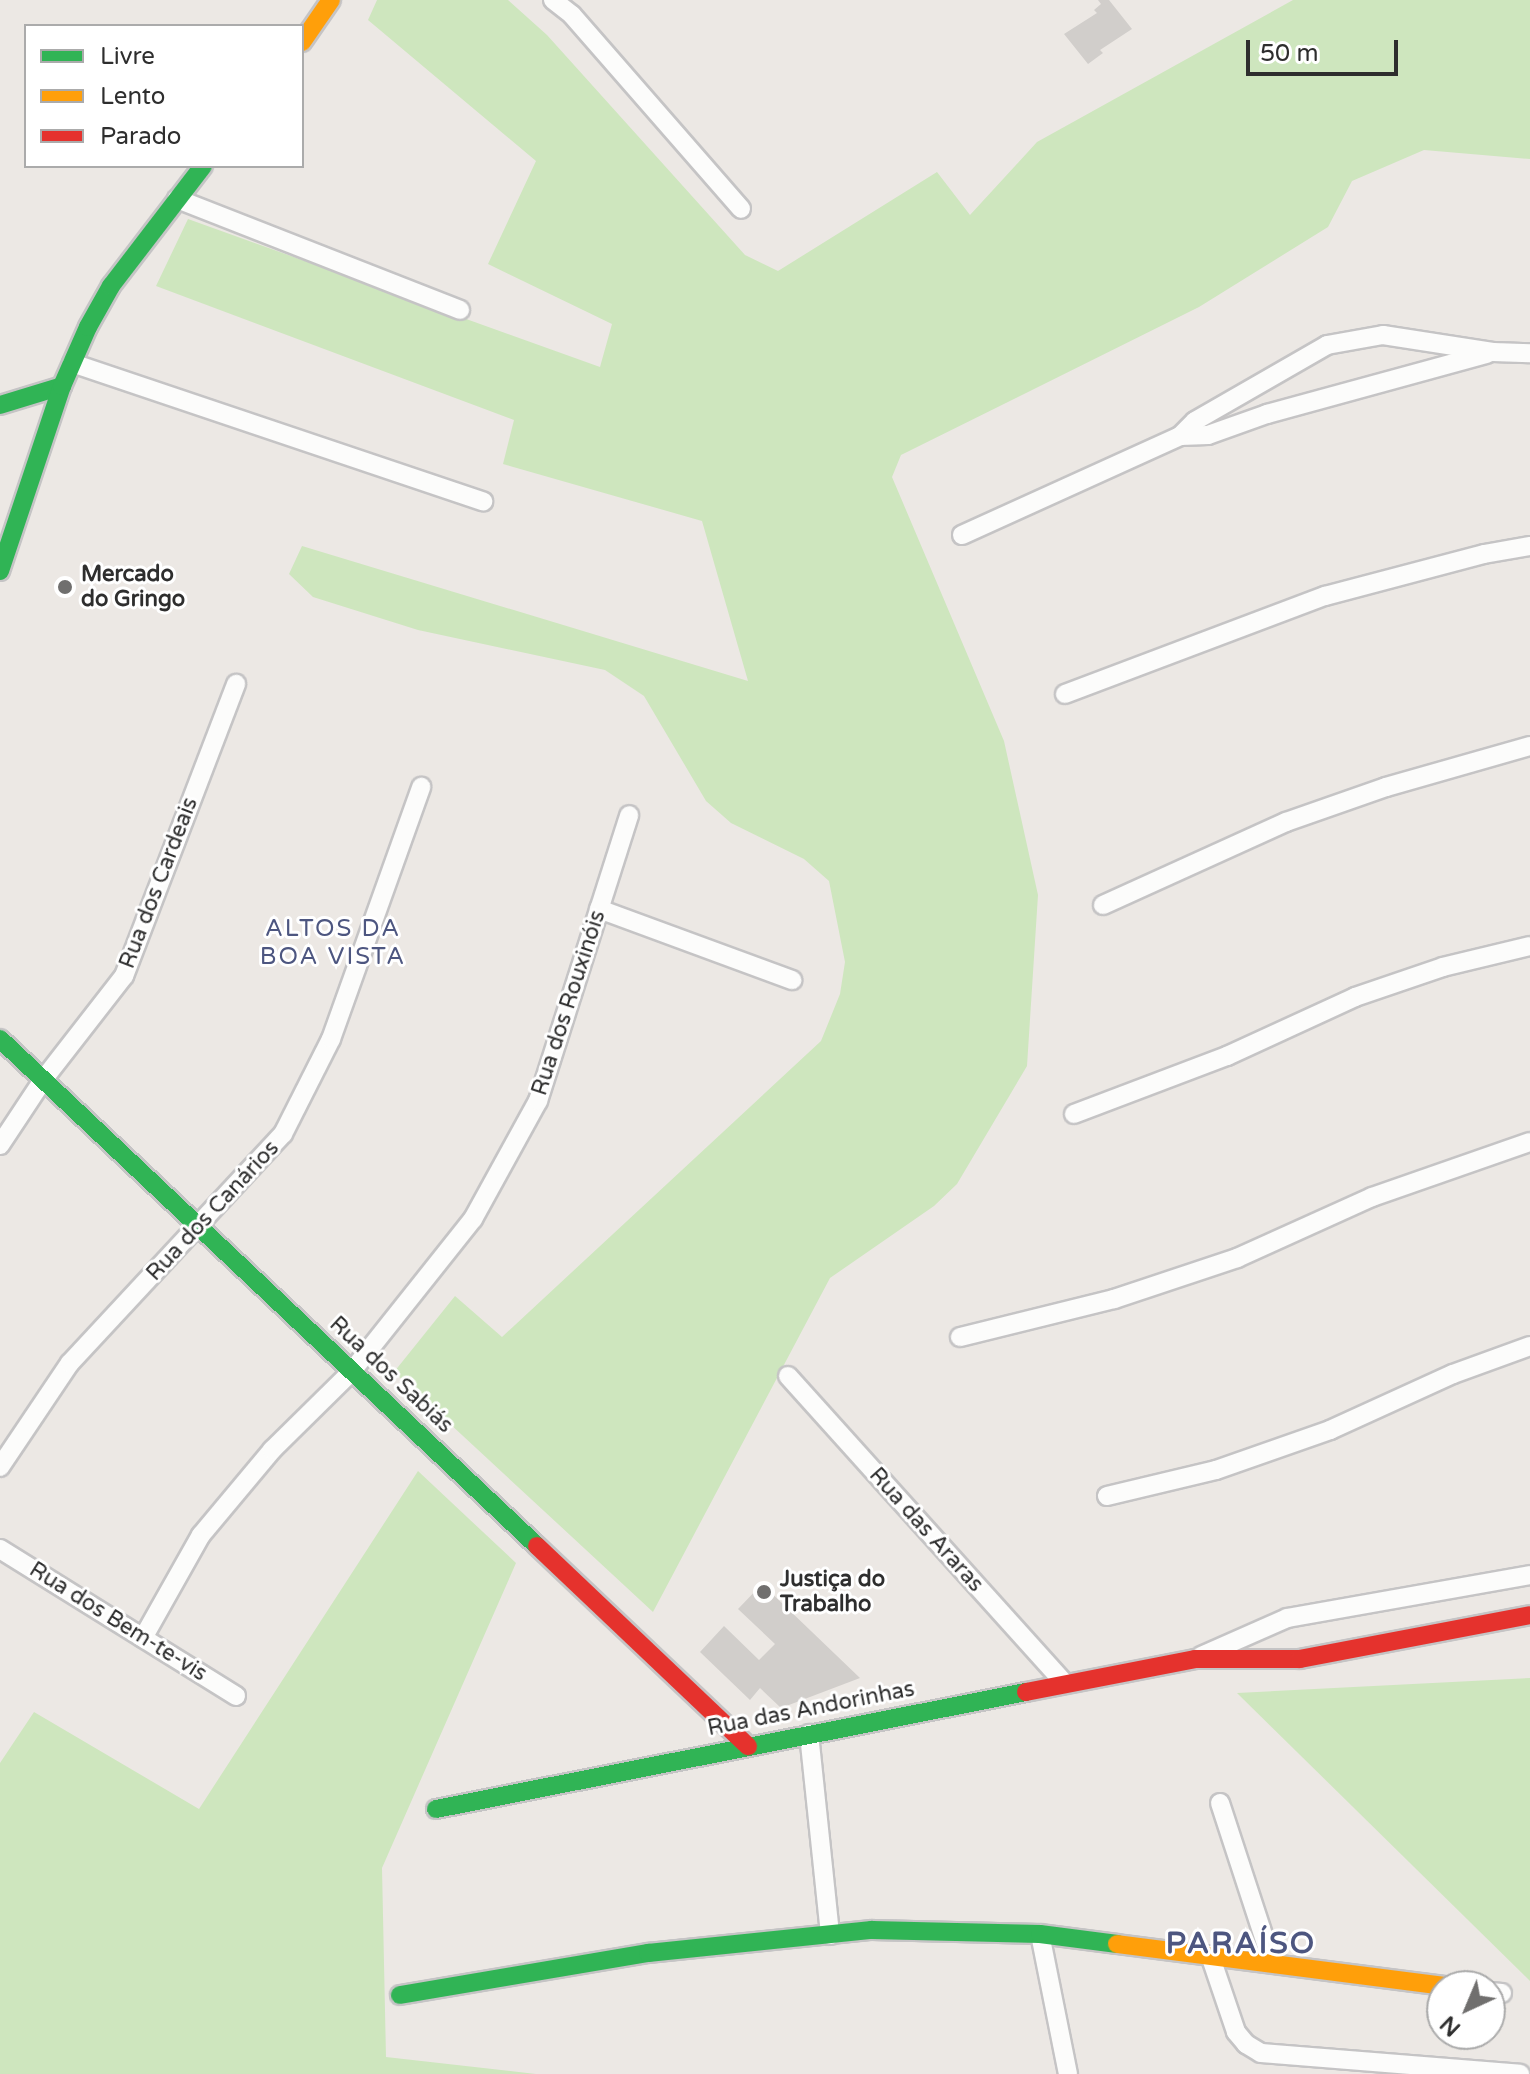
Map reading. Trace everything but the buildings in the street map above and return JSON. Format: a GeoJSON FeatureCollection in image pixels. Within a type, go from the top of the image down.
{"type":"FeatureCollection","features":[{"type":"Feature","properties":{"kind":"street"},"geometry":{"type":"LineString","coordinates":[[304,39],[331,0]]}},
{"type":"Feature","properties":{"kind":"street"},"geometry":{"type":"LineString","coordinates":[[553,0],[572,15],[741,209]]}},
{"type":"Feature","properties":{"kind":"street"},"geometry":{"type":"LineString","coordinates":[[0,571],[72,363],[111,286],[201,168]]}},
{"type":"Feature","properties":{"kind":"street"},"geometry":{"type":"LineString","coordinates":[[177,199],[460,310]]}},
{"type":"Feature","properties":{"kind":"street"},"geometry":{"type":"LineString","coordinates":[[962,535],[1180,436],[1195,421],[1308,354],[1347,339],[1401,336],[1493,352],[1530,353]]}},
{"type":"Feature","properties":{"kind":"street"},"geometry":{"type":"LineString","coordinates":[[1180,436],[1208,435],[1267,414],[1493,352]]}},
{"type":"Feature","properties":{"kind":"street"},"geometry":{"type":"LineString","coordinates":[[25,399],[72,363]]}},
{"type":"Feature","properties":{"kind":"street"},"geometry":{"type":"LineString","coordinates":[[72,363],[483,501]]}},
{"type":"Feature","properties":{"kind":"street"},"geometry":{"type":"LineString","coordinates":[[0,405],[62,386]]}},
{"type":"Feature","properties":{"kind":"street"},"geometry":{"type":"LineString","coordinates":[[25,399],[49,428]]}},
{"type":"Feature","properties":{"kind":"street"},"geometry":{"type":"LineString","coordinates":[[1065,694],[1325,596],[1484,554],[1530,546]]}},
{"type":"Feature","properties":{"kind":"street","name":"Rua dos Cardeais"},"geometry":{"type":"LineString","coordinates":[[0,1145],[43,1080],[124,976],[236,684]]}},
{"type":"Feature","properties":{"kind":"street"},"geometry":{"type":"LineString","coordinates":[[1103,905],[1286,822],[1386,787],[1530,746]]}},
{"type":"Feature","properties":{"kind":"street","name":"Rua dos Canários"},"geometry":{"type":"LineString","coordinates":[[0,1467],[70,1363],[283,1134],[331,1039],[421,787]]}},
{"type":"Feature","properties":{"kind":"street","name":"Rua dos Rouxinóis"},"geometry":{"type":"LineString","coordinates":[[143,1638],[201,1535],[272,1450],[352,1371],[473,1219],[538,1101],[629,815]]}},
{"type":"Feature","properties":{"kind":"street"},"geometry":{"type":"LineString","coordinates":[[599,909],[792,980]]}},
{"type":"Feature","properties":{"kind":"street"},"geometry":{"type":"LineString","coordinates":[[1074,1114],[1227,1056],[1355,997],[1443,967],[1530,946]]}},
{"type":"Feature","properties":{"kind":"street","name":"Rua dos Sabiás"},"geometry":{"type":"LineString","coordinates":[[0,1039],[748,1746]]}},
{"type":"Feature","properties":{"kind":"street"},"geometry":{"type":"LineString","coordinates":[[960,1337],[1114,1299],[1237,1258],[1372,1197],[1530,1142]]}},
{"type":"Feature","properties":{"kind":"street"},"geometry":{"type":"LineString","coordinates":[[1107,1496],[1216,1470],[1330,1430],[1453,1374],[1530,1346]]}},
{"type":"Feature","properties":{"kind":"street","name":"Rua das Araras"},"geometry":{"type":"LineString","coordinates":[[788,1376],[1064,1683]]}},
{"type":"Feature","properties":{"kind":"street","name":"Rua dos Bem-te-vis"},"geometry":{"type":"LineString","coordinates":[[0,1549],[236,1696]]}},
{"type":"Feature","properties":{"kind":"street"},"geometry":{"type":"LineString","coordinates":[[1195,1659],[1287,1618],[1530,1575]]}},
{"type":"Feature","properties":{"kind":"street","name":"Rua das Andorinhas"},"geometry":{"type":"LineString","coordinates":[[436,1809],[1195,1659],[1300,1659],[1530,1615]]}},
{"type":"Feature","properties":{"kind":"street"},"geometry":{"type":"LineString","coordinates":[[809,1734],[830,1935]]}},
{"type":"Feature","properties":{"kind":"street"},"geometry":{"type":"LineString","coordinates":[[1220,1803],[1272,1962]]}},
{"type":"Feature","properties":{"kind":"street"},"geometry":{"type":"LineString","coordinates":[[400,1995],[648,1953],[872,1930],[1040,1934],[1426,1983]]}},
{"type":"Feature","properties":{"kind":"street"},"geometry":{"type":"LineString","coordinates":[[1040,1934],[1068,2074]]}},
{"type":"Feature","properties":{"kind":"street"},"geometry":{"type":"LineString","coordinates":[[1210,1955],[1236,2032],[1246,2044],[1261,2053],[1520,2074]]}},
{"type":"Feature","properties":{"kind":"green space"},"geometry":{"type":"Polygon","coordinates":[[[377,0],[508,0],[547,35],[745,255],[778,271],[937,172],[970,215],[1037,142],[1293,0],[1530,0],[1530,159],[1424,150],[1352,181],[1328,227],[1199,307],[901,455],[892,477],[1004,741],[1038,895],[1027,1066],[957,1184],[934,1206],[830,1278],[653,1612],[394,1372],[455,1296],[502,1337],[821,1041],[840,994],[845,962],[829,881],[804,859],[731,823],[706,801],[644,696],[605,670],[418,630],[313,597],[289,574],[302,546],[748,681],[702,521],[503,464],[514,420],[156,286],[188,219],[600,367],[612,324],[488,264],[536,161],[368,20],[377,0]]]}},
{"type":"Feature","properties":{"kind":"green space"},"geometry":{"type":"Polygon","coordinates":[[[418,1471],[516,1563],[382,1868],[386,2057],[536,2074],[0,2074],[0,1763],[34,1712],[199,1809],[418,1471]]]}},
{"type":"Feature","properties":{"kind":"green space"},"geometry":{"type":"Polygon","coordinates":[[[1530,1678],[1530,1981],[1237,1693],[1530,1678]]]}},
{"type":"Feature","properties":{"kind":"traffic: fast"},"geometry":{"type":"LineString","coordinates":[[0,571],[62,386],[88,327],[111,286],[201,168]]}},
{"type":"Feature","properties":{"kind":"traffic: fast"},"geometry":{"type":"LineString","coordinates":[[0,405],[62,386]]}},
{"type":"Feature","properties":{"kind":"traffic: fast"},"geometry":{"type":"LineString","coordinates":[[0,1039],[537,1546]]}},
{"type":"Feature","properties":{"kind":"traffic: fast"},"geometry":{"type":"LineString","coordinates":[[436,1809],[1026,1692]]}},
{"type":"Feature","properties":{"kind":"traffic: fast"},"geometry":{"type":"LineString","coordinates":[[400,1995],[648,1953],[872,1930],[1040,1934],[1117,1944]]}},
{"type":"Feature","properties":{"kind":"traffic: slow"},"geometry":{"type":"LineString","coordinates":[[304,39],[331,0]]}},
{"type":"Feature","properties":{"kind":"traffic: slow"},"geometry":{"type":"LineString","coordinates":[[1117,1944],[1426,1983]]}},
{"type":"Feature","properties":{"kind":"traffic: jam"},"geometry":{"type":"LineString","coordinates":[[537,1546],[748,1746]]}},
{"type":"Feature","properties":{"kind":"traffic: jam"},"geometry":{"type":"LineString","coordinates":[[1026,1692],[1195,1659],[1300,1659],[1530,1615]]}},
{"type":"Feature","properties":{"kind":"place","name":"Mercado do Gringo"},"geometry":{"type":"Point","coordinates":[65,587]}},
{"type":"Feature","properties":{"kind":"place","name":"Justiça do Trabalho"},"geometry":{"type":"Point","coordinates":[764,1592]}},
{"type":"Feature","properties":{"kind":"district","name":"ALTOS DA BOA VISTA"},"geometry":{"type":"Point","coordinates":[333,943]}},
{"type":"Feature","properties":{"kind":"district","name":"PARAÍSO"},"geometry":{"type":"Point","coordinates":[1241,1944]}}]}
